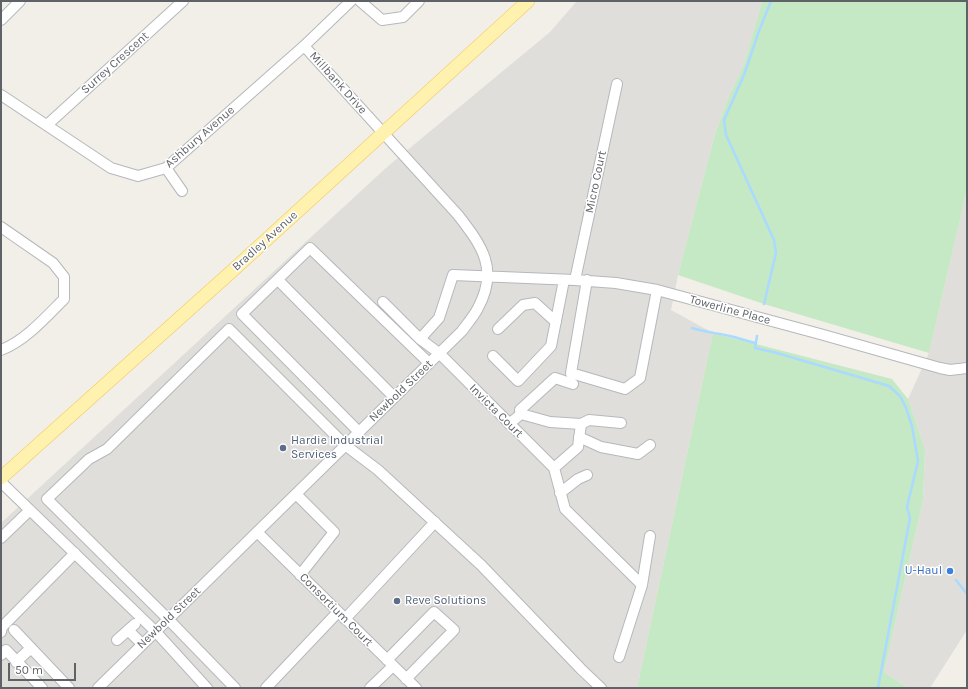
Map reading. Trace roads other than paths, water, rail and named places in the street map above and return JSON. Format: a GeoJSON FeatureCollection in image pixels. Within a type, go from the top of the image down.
{"type":"FeatureCollection","features":[{"type":"Feature","properties":{"kind":"main road","name":"Bradley Avenue"},"geometry":{"type":"LineString","coordinates":[[1,478],[231,272],[528,1]]}},
{"type":"Feature","properties":{"kind":"street"},"geometry":{"type":"LineString","coordinates":[[1,20],[20,1]]}},
{"type":"Feature","properties":{"kind":"street","name":"Surrey Crescent"},"geometry":{"type":"LineString","coordinates":[[47,125],[184,1]]}},
{"type":"Feature","properties":{"kind":"street","name":"Millbank Drive"},"geometry":{"type":"LineString","coordinates":[[351,1],[304,46],[383,133]]}},
{"type":"Feature","properties":{"kind":"street"},"geometry":{"type":"LineString","coordinates":[[360,1],[382,20],[403,17],[420,1]]}},
{"type":"Feature","properties":{"kind":"street","name":"Ashbury Avenue"},"geometry":{"type":"LineString","coordinates":[[1,95],[111,168],[138,176],[166,168],[304,46]]}},
{"type":"Feature","properties":{"kind":"street","name":"Micro Court"},"geometry":{"type":"LineString","coordinates":[[575,280],[618,84]]}},
{"type":"Feature","properties":{"kind":"street","name":"Newbold Street"},"geometry":{"type":"LineString","coordinates":[[101,687],[155,631],[462,331],[478,309],[484,294],[488,276],[486,261],[480,246],[458,215],[383,133]]}},
{"type":"Feature","properties":{"kind":"street"},"geometry":{"type":"LineString","coordinates":[[166,168],[182,191]]}},
{"type":"Feature","properties":{"kind":"street"},"geometry":{"type":"LineString","coordinates":[[1,227],[53,263],[64,277],[64,299],[39,324],[11,346],[1,350]]}},
{"type":"Feature","properties":{"kind":"street"},"geometry":{"type":"LineString","coordinates":[[359,432],[242,314],[310,248],[429,363]]}},
{"type":"Feature","properties":{"kind":"street","name":"Towerline Place"},"geometry":{"type":"LineString","coordinates":[[420,339],[439,318],[453,275],[587,280],[657,290],[820,334],[926,365],[950,370],[967,368]]}},
{"type":"Feature","properties":{"kind":"street"},"geometry":{"type":"LineString","coordinates":[[278,280],[394,397]]}},
{"type":"Feature","properties":{"kind":"street"},"geometry":{"type":"LineString","coordinates":[[493,356],[518,381],[551,346],[564,280]]}},
{"type":"Feature","properties":{"kind":"street"},"geometry":{"type":"LineString","coordinates":[[587,280],[571,373],[625,389],[640,378],[657,290]]}},
{"type":"Feature","properties":{"kind":"street","name":"Invicta Court"},"geometry":{"type":"LineString","coordinates":[[383,302],[420,339],[439,353],[554,468]]}},
{"type":"Feature","properties":{"kind":"street"},"geometry":{"type":"LineString","coordinates":[[498,329],[523,305],[535,303],[556,322]]}},
{"type":"Feature","properties":{"kind":"street"},"geometry":{"type":"LineString","coordinates":[[235,688],[168,619],[47,500],[89,458],[107,449],[229,329],[345,445],[378,470],[481,565],[601,688]]}},
{"type":"Feature","properties":{"kind":"street"},"geometry":{"type":"LineString","coordinates":[[509,424],[521,414],[520,410],[555,378],[573,384]]}},
{"type":"Feature","properties":{"kind":"street"},"geometry":{"type":"LineString","coordinates":[[521,414],[550,422],[581,424],[589,420],[621,423]]}},
{"type":"Feature","properties":{"kind":"street"},"geometry":{"type":"LineString","coordinates":[[581,424],[578,447],[554,468],[565,509],[642,584]]}},
{"type":"Feature","properties":{"kind":"street"},"geometry":{"type":"LineString","coordinates":[[579,437],[601,446],[638,454],[650,444]]}},
{"type":"Feature","properties":{"kind":"street"},"geometry":{"type":"LineString","coordinates":[[560,493],[578,479],[586,475]]}},
{"type":"Feature","properties":{"kind":"street"},"geometry":{"type":"LineString","coordinates":[[1,482],[155,631],[207,688]]}},
{"type":"Feature","properties":{"kind":"street"},"geometry":{"type":"LineString","coordinates":[[296,494],[334,532],[300,575]]}},
{"type":"Feature","properties":{"kind":"street"},"geometry":{"type":"LineString","coordinates":[[1,538],[30,510]]}},
{"type":"Feature","properties":{"kind":"street"},"geometry":{"type":"LineString","coordinates":[[345,620],[435,522]]}},
{"type":"Feature","properties":{"kind":"street","name":"Consortium Court"},"geometry":{"type":"LineString","coordinates":[[257,532],[411,685]]}},
{"type":"Feature","properties":{"kind":"street"},"geometry":{"type":"LineString","coordinates":[[619,657],[642,584],[650,536]]}},
{"type":"Feature","properties":{"kind":"street"},"geometry":{"type":"LineString","coordinates":[[1,632],[2,627],[75,553]]}},
{"type":"Feature","properties":{"kind":"street"},"geometry":{"type":"LineString","coordinates":[[266,688],[338,612]]}},
{"type":"Feature","properties":{"kind":"street"},"geometry":{"type":"LineString","coordinates":[[370,688],[434,612],[454,630],[411,685]]}},
{"type":"Feature","properties":{"kind":"street"},"geometry":{"type":"LineString","coordinates":[[116,640],[131,627],[142,644]]}},
{"type":"Feature","properties":{"kind":"street"},"geometry":{"type":"LineString","coordinates":[[14,630],[69,688]]}},
{"type":"Feature","properties":{"kind":"street"},"geometry":{"type":"LineString","coordinates":[[16,662],[31,648]]}},
{"type":"Feature","properties":{"kind":"street"},"geometry":{"type":"LineString","coordinates":[[1,655],[6,650],[42,688]]}},
{"type":"Feature","properties":{"kind":"waterway"},"geometry":{"type":"LineString","coordinates":[[764,304],[776,253],[774,240],[726,135],[724,120],[744,75],[771,1]]}},
{"type":"Feature","properties":{"kind":"waterway"},"geometry":{"type":"LineString","coordinates":[[692,328],[733,337],[756,344]]}},
{"type":"Feature","properties":{"kind":"waterway"},"geometry":{"type":"LineString","coordinates":[[757,336],[755,348],[889,386],[900,396],[906,408],[912,426],[918,461],[907,507],[910,518],[878,688]]}},
{"type":"Feature","properties":{"kind":"waterway"},"geometry":{"type":"LineString","coordinates":[[956,580],[967,594]]}},
{"type":"Feature","properties":{"kind":"place","name":"Hardie Industrial Services"},"geometry":{"type":"Point","coordinates":[283,448]}},
{"type":"Feature","properties":{"kind":"place","name":"U-Haul"},"geometry":{"type":"Point","coordinates":[950,571]}},
{"type":"Feature","properties":{"kind":"place","name":"Reve Solutions"},"geometry":{"type":"Point","coordinates":[397,601]}}]}
